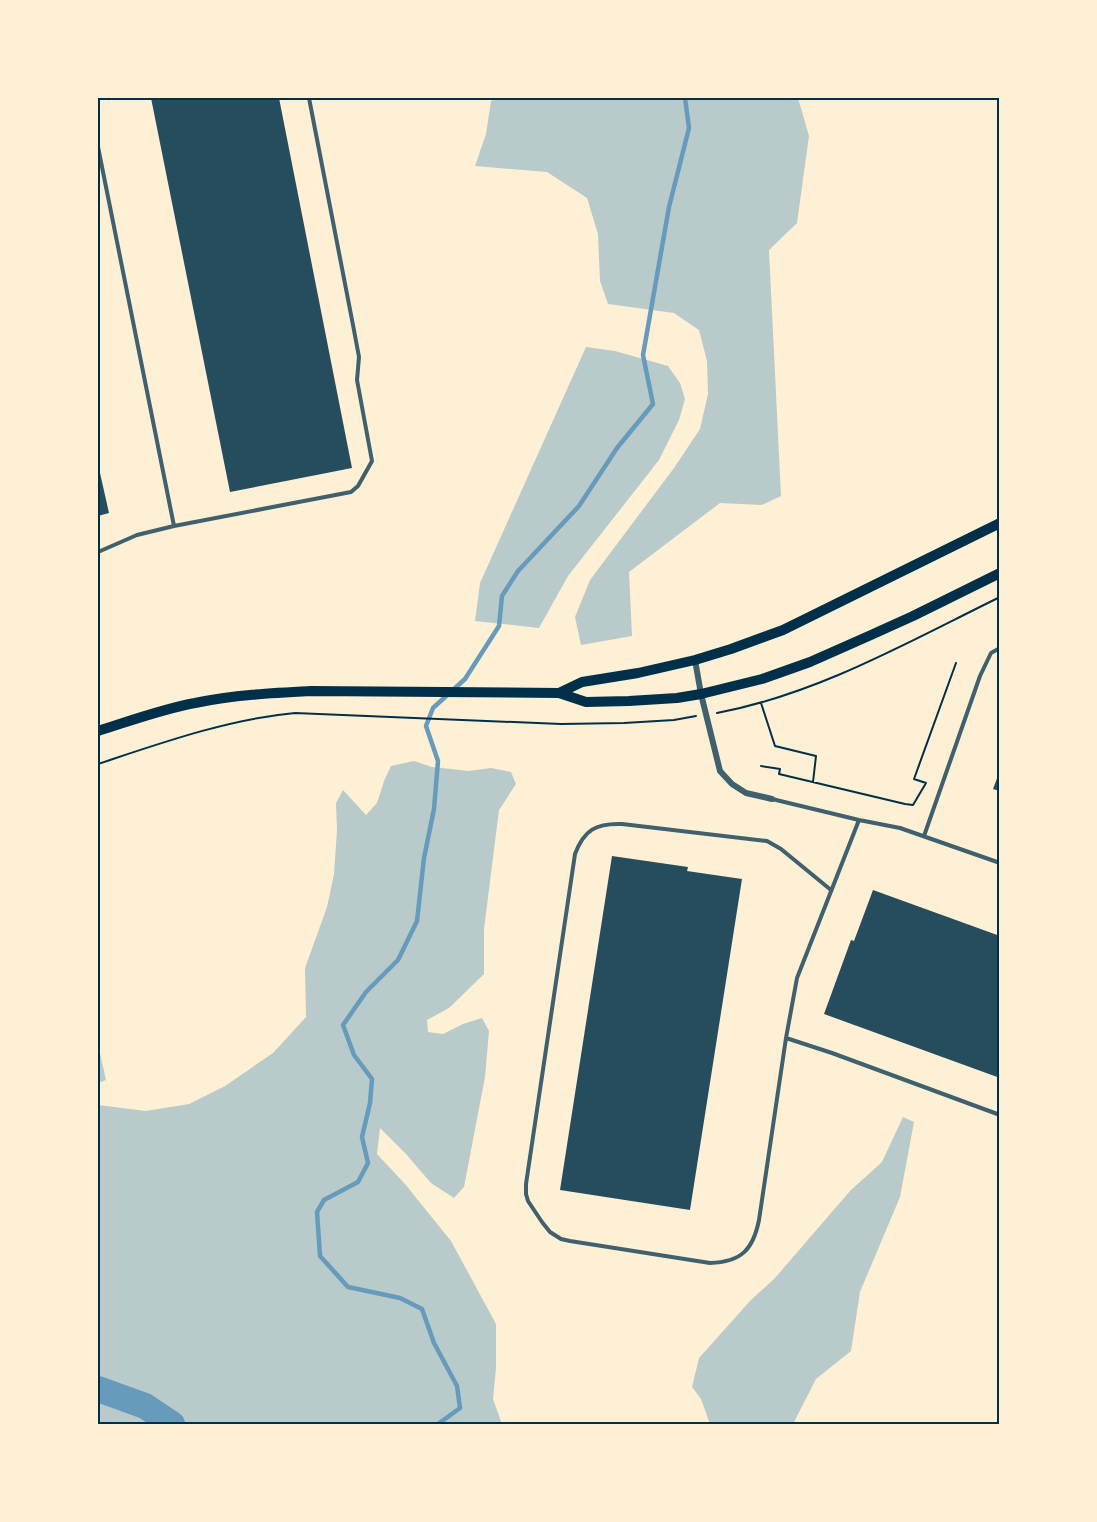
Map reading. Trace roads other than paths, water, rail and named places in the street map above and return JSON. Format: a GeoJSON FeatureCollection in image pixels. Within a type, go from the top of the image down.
{"type":"FeatureCollection","features":[{"type":"Feature","properties":{"kind":"main road"},"geometry":{"type":"LineString","coordinates":[[559,693],[582,682],[638,673],[695,660],[783,630],[999,523]]}},
{"type":"Feature","properties":{"kind":"main road"},"geometry":{"type":"LineString","coordinates":[[98,731],[197,702],[310,691],[559,693],[586,702],[658,699],[701,694],[762,679],[810,662],[913,616],[999,573]]}},
{"type":"Feature","properties":{"kind":"street"},"geometry":{"type":"LineString","coordinates":[[695,660],[720,771],[732,784],[746,793],[772,799]]}},
{"type":"Feature","properties":{"kind":"lane"},"geometry":{"type":"LineString","coordinates":[[98,552],[136,535],[351,492],[358,486],[372,461],[357,380],[359,357],[354,325],[309,98]]}},
{"type":"Feature","properties":{"kind":"lane"},"geometry":{"type":"LineString","coordinates":[[98,147],[174,526]]}},
{"type":"Feature","properties":{"kind":"lane"},"geometry":{"type":"LineString","coordinates":[[924,836],[980,676],[991,653],[999,648]]}},
{"type":"Feature","properties":{"kind":"lane"},"geometry":{"type":"LineString","coordinates":[[772,799],[900,828],[999,863]]}},
{"type":"Feature","properties":{"kind":"lane"},"geometry":{"type":"LineString","coordinates":[[831,890],[781,849],[766,842],[608,823],[585,834],[575,854],[526,1184],[528,1201],[550,1232],[561,1239],[570,1241],[710,1263],[737,1258],[751,1246],[756,1232],[797,978],[859,820]]}},
{"type":"Feature","properties":{"kind":"lane"},"geometry":{"type":"LineString","coordinates":[[786,1038],[999,1115]]}},
{"type":"Feature","properties":{"kind":"waterway"},"geometry":{"type":"LineString","coordinates":[[438,1424],[460,1408],[457,1386],[434,1343],[422,1309],[400,1298],[348,1287],[320,1256],[317,1212],[324,1200],[358,1182],[368,1163],[362,1137],[370,1103],[372,1079],[354,1055],[343,1025],[366,992],[398,960],[417,921],[424,858],[434,809],[438,761],[426,726],[433,708],[465,679],[499,626],[502,596],[518,571],[579,506],[617,448],[653,404],[643,355],[669,207],[689,128],[685,98]]}},
{"type":"Feature","properties":{"kind":"waterway"},"geometry":{"type":"LineString","coordinates":[[98,1389],[145,1406],[172,1424]]}}]}
